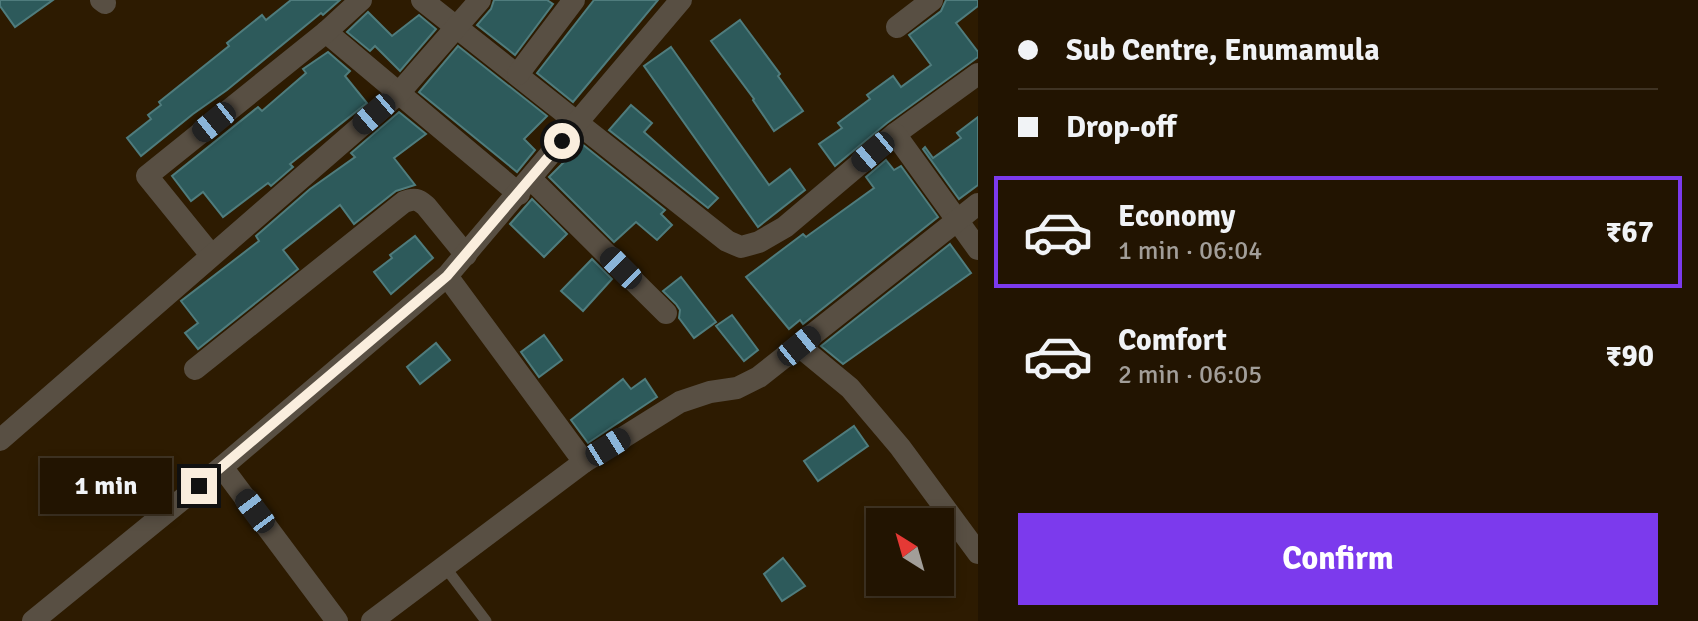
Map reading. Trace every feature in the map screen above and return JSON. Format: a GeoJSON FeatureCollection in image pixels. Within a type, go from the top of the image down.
{"type":"FeatureCollection","features":[{"type":"Feature","properties":{"kind":"street"},"geometry":{"type":"LineString","coordinates":[[211,255],[147,176],[326,32],[361,0]]}},
{"type":"Feature","properties":{"kind":"street"},"geometry":{"type":"LineString","coordinates":[[422,0],[727,241],[741,247],[759,242],[785,227],[895,134],[978,74]]}},
{"type":"Feature","properties":{"kind":"street"},"geometry":{"type":"LineString","coordinates":[[0,440],[398,94],[480,0]]}},
{"type":"Feature","properties":{"kind":"street"},"geometry":{"type":"LineString","coordinates":[[518,74],[574,0]]}},
{"type":"Feature","properties":{"kind":"street"},"geometry":{"type":"LineString","coordinates":[[33,621],[222,467],[447,276],[681,0]]}},
{"type":"Feature","properties":{"kind":"street"},"geometry":{"type":"LineString","coordinates":[[897,27],[932,0]]}},
{"type":"Feature","properties":{"kind":"street"},"geometry":{"type":"LineString","coordinates":[[326,32],[398,94],[525,186],[666,313]]}},
{"type":"Feature","properties":{"kind":"street"},"geometry":{"type":"LineString","coordinates":[[895,134],[978,249]]}},
{"type":"Feature","properties":{"kind":"street"},"geometry":{"type":"LineString","coordinates":[[195,369],[412,198],[426,206],[466,255]]}},
{"type":"Feature","properties":{"kind":"street"},"geometry":{"type":"LineString","coordinates":[[372,621],[584,462],[680,402],[710,392],[737,388],[759,377],[978,204]]}},
{"type":"Feature","properties":{"kind":"street"},"geometry":{"type":"LineString","coordinates":[[447,276],[584,462]]}},
{"type":"Feature","properties":{"kind":"street"},"geometry":{"type":"LineString","coordinates":[[799,346],[850,388],[900,447],[978,553]]}},
{"type":"Feature","properties":{"kind":"street"},"geometry":{"type":"LineString","coordinates":[[222,467],[337,621]]}},
{"type":"Feature","properties":{"kind":"lane"},"geometry":{"type":"LineString","coordinates":[[445,567],[486,621]]}},
{"type":"Feature","properties":{"kind":"building"},"geometry":{"type":"Polygon","coordinates":[[[0,0],[53,0],[15,27],[0,6],[0,0]]]}},
{"type":"Feature","properties":{"kind":"building"},"geometry":{"type":"Polygon","coordinates":[[[291,0],[340,0],[141,156],[127,138],[151,119],[148,115],[161,105],[159,102],[262,15],[266,20],[291,0]]]}},
{"type":"Feature","properties":{"kind":"building"},"geometry":{"type":"Polygon","coordinates":[[[494,0],[547,0],[553,4],[515,55],[477,25],[491,9],[494,0]]]}},
{"type":"Feature","properties":{"kind":"building"},"geometry":{"type":"Polygon","coordinates":[[[594,0],[658,0],[573,102],[537,73],[594,0]]]}},
{"type":"Feature","properties":{"kind":"building"},"geometry":{"type":"Polygon","coordinates":[[[946,0],[978,0],[978,6],[956,23],[978,52],[978,57],[887,123],[835,166],[819,144],[842,128],[838,123],[870,99],[867,95],[893,76],[901,87],[931,65],[909,35],[941,11],[946,0]]]}},
{"type":"Feature","properties":{"kind":"building"},"geometry":{"type":"Polygon","coordinates":[[[368,12],[392,36],[419,15],[436,29],[400,71],[375,46],[370,51],[347,32],[368,12]]]}},
{"type":"Feature","properties":{"kind":"building"},"geometry":{"type":"Polygon","coordinates":[[[740,20],[803,111],[774,131],[711,41],[740,20]]]}},
{"type":"Feature","properties":{"kind":"building"},"geometry":{"type":"Polygon","coordinates":[[[458,46],[547,116],[524,139],[535,150],[517,172],[419,92],[458,46]]]}},
{"type":"Feature","properties":{"kind":"building"},"geometry":{"type":"Polygon","coordinates":[[[671,47],[769,185],[790,169],[805,190],[758,227],[644,66],[671,47]]]}},
{"type":"Feature","properties":{"kind":"building"},"geometry":{"type":"Polygon","coordinates":[[[328,52],[350,71],[345,76],[367,103],[290,164],[293,167],[271,186],[268,183],[223,217],[203,192],[191,201],[172,176],[258,107],[262,111],[306,73],[303,69],[328,52]]]}},
{"type":"Feature","properties":{"kind":"building"},"geometry":{"type":"Polygon","coordinates":[[[631,105],[652,123],[644,132],[718,198],[708,208],[609,130],[631,105]]]}},
{"type":"Feature","properties":{"kind":"building"},"geometry":{"type":"Polygon","coordinates":[[[399,112],[426,134],[394,158],[415,185],[396,191],[354,224],[340,205],[283,250],[298,269],[198,349],[185,333],[198,323],[181,301],[259,241],[256,236],[310,189],[355,157],[351,153],[399,112]]]}},
{"type":"Feature","properties":{"kind":"building"},"geometry":{"type":"Polygon","coordinates":[[[978,117],[978,185],[959,199],[923,149],[925,147],[933,158],[961,138],[957,133],[978,117]]]}},
{"type":"Feature","properties":{"kind":"building"},"geometry":{"type":"Polygon","coordinates":[[[582,144],[665,210],[661,214],[672,225],[657,240],[636,222],[614,242],[549,177],[582,144]]]}},
{"type":"Feature","properties":{"kind":"building"},"geometry":{"type":"Polygon","coordinates":[[[886,160],[894,170],[901,166],[938,217],[803,324],[800,320],[789,329],[746,277],[803,234],[806,237],[874,188],[866,177],[886,160]]]}},
{"type":"Feature","properties":{"kind":"building"},"geometry":{"type":"Polygon","coordinates":[[[532,199],[567,234],[544,257],[510,224],[532,199]]]}},
{"type":"Feature","properties":{"kind":"building"},"geometry":{"type":"Polygon","coordinates":[[[415,236],[433,258],[391,294],[374,272],[415,236]]]}},
{"type":"Feature","properties":{"kind":"building"},"geometry":{"type":"Polygon","coordinates":[[[950,244],[971,273],[843,364],[821,346],[950,244]]]}},
{"type":"Feature","properties":{"kind":"building"},"geometry":{"type":"Polygon","coordinates":[[[592,259],[612,279],[583,311],[561,291],[592,259]]]}},
{"type":"Feature","properties":{"kind":"building"},"geometry":{"type":"Polygon","coordinates":[[[681,277],[716,322],[694,338],[679,318],[680,310],[663,291],[681,277]]]}},
{"type":"Feature","properties":{"kind":"building"},"geometry":{"type":"Polygon","coordinates":[[[732,315],[758,350],[744,361],[716,326],[732,315]]]}},
{"type":"Feature","properties":{"kind":"building"},"geometry":{"type":"Polygon","coordinates":[[[544,335],[562,360],[539,377],[521,352],[544,335]]]}},
{"type":"Feature","properties":{"kind":"building"},"geometry":{"type":"Polygon","coordinates":[[[436,343],[450,360],[420,384],[407,367],[436,343]]]}},
{"type":"Feature","properties":{"kind":"building"},"geometry":{"type":"Polygon","coordinates":[[[623,379],[631,389],[645,379],[657,397],[588,443],[571,420],[623,379]]]}},
{"type":"Feature","properties":{"kind":"building"},"geometry":{"type":"Polygon","coordinates":[[[854,426],[868,446],[818,481],[804,461],[854,426]]]}},
{"type":"Feature","properties":{"kind":"building"},"geometry":{"type":"Polygon","coordinates":[[[783,558],[805,586],[782,601],[764,574],[783,558]]]}},
{"type":"Feature","properties":{"kind":"route"},"geometry":{"type":"LineString","coordinates":[[199,486],[447,276],[562,141]]}}]}
